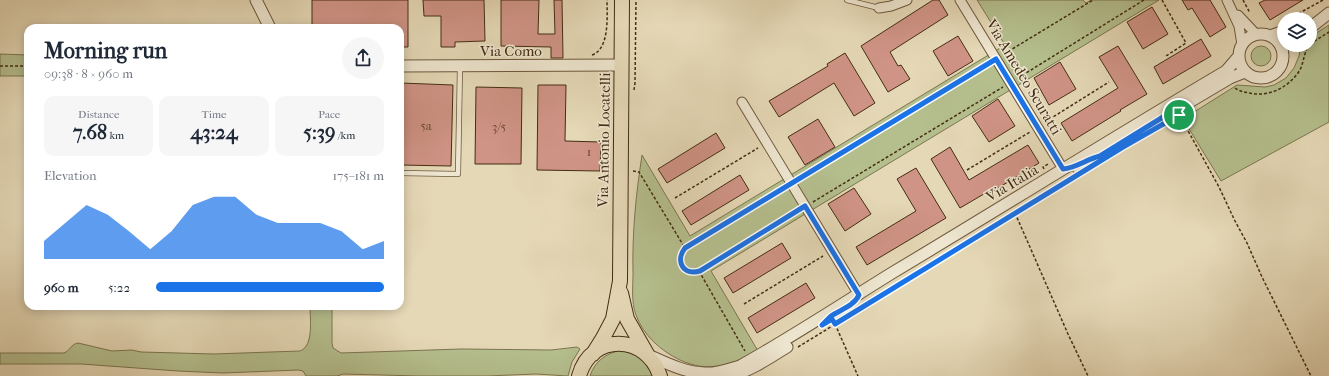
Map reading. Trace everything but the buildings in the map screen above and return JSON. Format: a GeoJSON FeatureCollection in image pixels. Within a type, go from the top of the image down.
{"type":"FeatureCollection","features":[{"type":"Feature","properties":{"kind":"main road","name":"Via Antonio Locatelli"},"geometry":{"type":"LineString","coordinates":[[622,0],[620,280],[627,318],[647,355],[655,364],[660,376]]}},
{"type":"Feature","properties":{"kind":"main road","name":"Via Antonio Locatelli"},"geometry":{"type":"LineString","coordinates":[[579,376],[584,363],[603,338],[613,319],[620,280]]}},
{"type":"Feature","properties":{"kind":"main road"},"geometry":{"type":"LineString","coordinates":[[592,354],[605,346],[621,344],[634,346],[647,355]]}},
{"type":"Feature","properties":{"kind":"street"},"geometry":{"type":"LineString","coordinates":[[879,8],[891,6],[907,0]]}},
{"type":"Feature","properties":{"kind":"street","name":"Via Amedeo Scuratti"},"geometry":{"type":"LineString","coordinates":[[960,0],[1063,169]]}},
{"type":"Feature","properties":{"kind":"street"},"geometry":{"type":"LineString","coordinates":[[258,1],[268,24]]}},
{"type":"Feature","properties":{"kind":"street"},"geometry":{"type":"LineString","coordinates":[[1228,2],[1244,23],[1256,34]]}},
{"type":"Feature","properties":{"kind":"street"},"geometry":{"type":"LineString","coordinates":[[1228,2],[1239,26],[1240,51],[1242,67],[1246,72],[1250,76],[1262,78],[1274,74],[1281,65],[1283,53],[1280,44],[1270,36],[1256,34],[1248,38],[1240,51]]}},
{"type":"Feature","properties":{"kind":"street"},"geometry":{"type":"LineString","coordinates":[[1317,17],[1329,12]]}},
{"type":"Feature","properties":{"kind":"street"},"geometry":{"type":"LineString","coordinates":[[1317,22],[1329,12]]}},
{"type":"Feature","properties":{"kind":"street"},"geometry":{"type":"LineString","coordinates":[[1270,36],[1277,33]]}},
{"type":"Feature","properties":{"kind":"street","name":"Via Italia"},"geometry":{"type":"LineString","coordinates":[[647,355],[688,370],[706,373],[740,366],[859,295],[1116,136],[1226,71],[1240,51]]}},
{"type":"Feature","properties":{"kind":"street","name":"Via Como"},"geometry":{"type":"LineString","coordinates":[[404,66],[621,65]]}},
{"type":"Feature","properties":{"kind":"street","name":"Via Italia"},"geometry":{"type":"LineString","coordinates":[[822,325],[833,322],[894,279],[1014,211],[1035,194],[1176,109],[1230,78],[1246,72]]}},
{"type":"Feature","properties":{"kind":"street"},"geometry":{"type":"LineString","coordinates":[[742,102],[859,295]]}},
{"type":"Feature","properties":{"kind":"street"},"geometry":{"type":"LineString","coordinates":[[1035,194],[1041,187],[1056,179],[1063,169],[1070,168],[1089,158],[1100,156]]}},
{"type":"Feature","properties":{"kind":"street","name":"Via Italia"},"geometry":{"type":"LineString","coordinates":[[731,376],[743,373],[822,325],[831,316],[851,304],[859,295],[864,295],[894,279]]}},
{"type":"Feature","properties":{"kind":"lane"},"geometry":{"type":"LineString","coordinates":[[847,0],[879,8]]}},
{"type":"Feature","properties":{"kind":"lane"},"geometry":{"type":"LineString","coordinates":[[404,173],[458,174],[460,66]]}},
{"type":"Feature","properties":{"kind":"path"},"geometry":{"type":"LineString","coordinates":[[586,66],[586,56],[596,54],[602,48],[606,28],[607,0]]}},
{"type":"Feature","properties":{"kind":"path"},"geometry":{"type":"LineString","coordinates":[[633,95],[635,83],[636,0]]}},
{"type":"Feature","properties":{"kind":"path"},"geometry":{"type":"LineString","coordinates":[[1093,0],[791,182],[685,248],[680,257],[682,266],[690,272],[700,271],[1144,0]]}},
{"type":"Feature","properties":{"kind":"path"},"geometry":{"type":"LineString","coordinates":[[1162,0],[1186,43],[1166,56]]}},
{"type":"Feature","properties":{"kind":"path"},"geometry":{"type":"LineString","coordinates":[[1244,0],[1253,18]]}},
{"type":"Feature","properties":{"kind":"path"},"geometry":{"type":"LineString","coordinates":[[1301,12],[1323,0]]}},
{"type":"Feature","properties":{"kind":"path"},"geometry":{"type":"LineString","coordinates":[[1317,39],[1329,32]]}},
{"type":"Feature","properties":{"kind":"path"},"geometry":{"type":"LineString","coordinates":[[1230,78],[1237,89],[1242,92],[1266,94],[1276,92],[1289,83],[1299,72],[1304,61],[1305,52]]}},
{"type":"Feature","properties":{"kind":"path"},"geometry":{"type":"LineString","coordinates":[[0,66],[24,66]]}},
{"type":"Feature","properties":{"kind":"path"},"geometry":{"type":"LineString","coordinates":[[1176,109],[1219,187],[1311,376]]}},
{"type":"Feature","properties":{"kind":"path"},"geometry":{"type":"LineString","coordinates":[[675,198],[767,143]]}},
{"type":"Feature","properties":{"kind":"path"},"geometry":{"type":"LineString","coordinates":[[630,171],[639,172],[685,248]]}},
{"type":"Feature","properties":{"kind":"path"},"geometry":{"type":"LineString","coordinates":[[795,349],[833,322],[1014,211],[1076,176]]}},
{"type":"Feature","properties":{"kind":"path"},"geometry":{"type":"LineString","coordinates":[[1014,211],[1088,376]]}},
{"type":"Feature","properties":{"kind":"path"},"geometry":{"type":"LineString","coordinates":[[744,304],[832,250]]}},
{"type":"Feature","properties":{"kind":"path"},"geometry":{"type":"LineString","coordinates":[[700,271],[745,352],[747,362]]}},
{"type":"Feature","properties":{"kind":"path"},"geometry":{"type":"LineString","coordinates":[[833,322],[858,376]]}},
{"type":"Feature","properties":{"kind":"green space"},"geometry":{"type":"Polygon","coordinates":[[[977,0],[1083,0],[1086,3],[1091,0],[1159,0],[711,271],[758,351],[739,361],[710,367],[690,364],[680,360],[666,352],[654,342],[639,322],[634,310],[633,299],[634,228],[642,155],[690,236],[1005,45],[977,0]]]}},
{"type":"Feature","properties":{"kind":"green space"},"geometry":{"type":"Polygon","coordinates":[[[1329,25],[1329,122],[1221,181],[1183,119],[1237,85],[1265,87],[1274,85],[1286,78],[1294,68],[1300,52],[1317,52],[1317,33],[1329,25]]]}},
{"type":"Feature","properties":{"kind":"green space"},"geometry":{"type":"Polygon","coordinates":[[[1257,46],[1265,46],[1271,52],[1271,60],[1265,66],[1257,66],[1251,60],[1251,52],[1257,46]]]}},
{"type":"Feature","properties":{"kind":"green space"},"geometry":{"type":"Polygon","coordinates":[[[0,54],[24,55],[24,76],[0,76],[0,54]]]}},
{"type":"Feature","properties":{"kind":"green space"},"geometry":{"type":"Polygon","coordinates":[[[310,310],[332,310],[333,348],[341,353],[461,349],[551,350],[577,347],[580,349],[572,362],[568,376],[536,374],[419,376],[343,374],[337,376],[306,376],[303,371],[298,370],[223,373],[81,364],[0,364],[0,353],[64,353],[78,343],[112,351],[132,350],[141,352],[214,354],[300,351],[307,344],[311,325],[310,310]]]}},
{"type":"Feature","properties":{"kind":"green space"},"geometry":{"type":"Polygon","coordinates":[[[621,350],[638,355],[655,376],[590,376],[595,366],[601,359],[621,350]]]}},
{"type":"Feature","properties":{"kind":"route"},"geometry":{"type":"LineString","coordinates":[[996,59],[1063,169],[1070,168],[1089,158],[1100,156],[1176,109],[1179,115],[1123,147],[835,324],[832,319],[822,325],[831,316],[851,304],[859,295],[805,206],[700,271],[690,272],[682,266],[680,261],[681,254],[685,248],[791,182],[996,59]]}}]}
